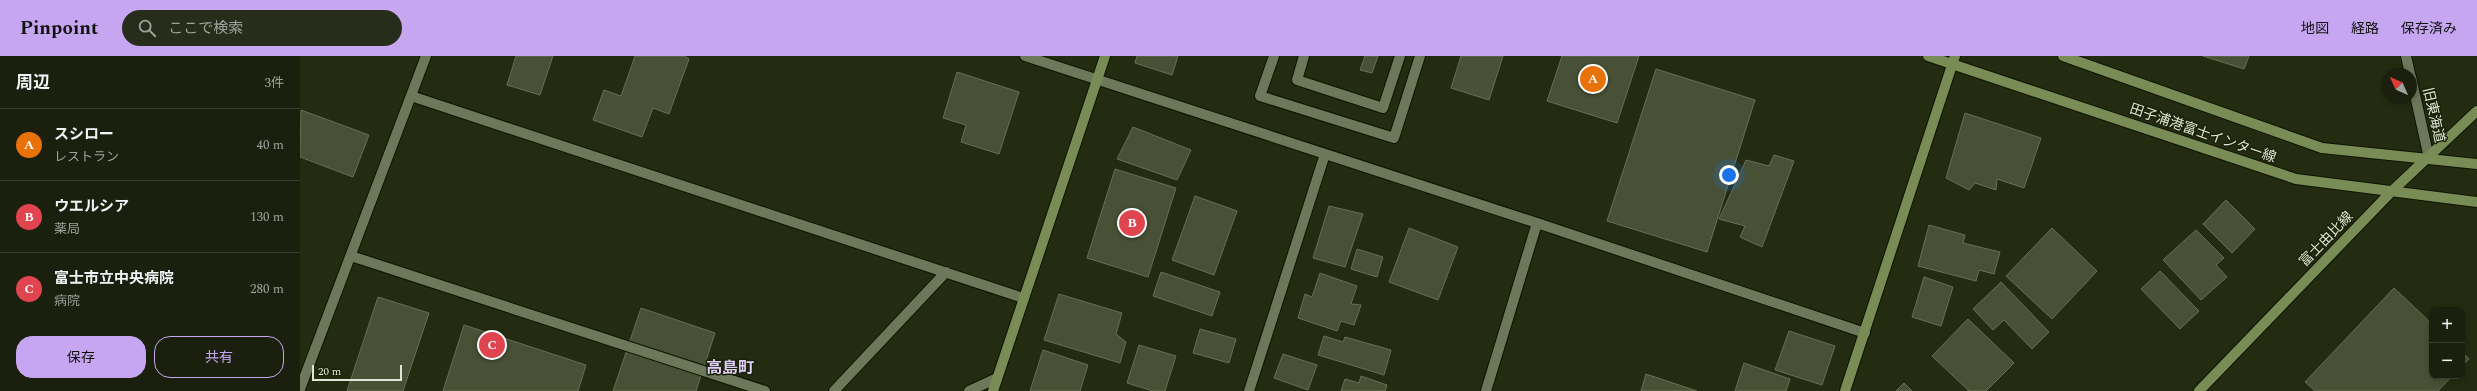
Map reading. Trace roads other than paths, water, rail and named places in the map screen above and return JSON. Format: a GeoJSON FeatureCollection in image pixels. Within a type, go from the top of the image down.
{"type":"FeatureCollection","features":[{"type":"Feature","properties":{"kind":"main road"},"geometry":{"type":"LineString","coordinates":[[993,391],[1105,56]]}},
{"type":"Feature","properties":{"kind":"main road","name":"田子浦港富士インター線"},"geometry":{"type":"LineString","coordinates":[[1928,56],[1953,60],[2296,179],[2477,202]]}},
{"type":"Feature","properties":{"kind":"main road","name":"田子浦港富士インター線"},"geometry":{"type":"LineString","coordinates":[[2063,56],[2322,148],[2477,164]]}},
{"type":"Feature","properties":{"kind":"main road"},"geometry":{"type":"LineString","coordinates":[[1845,391],[1953,60]]}},
{"type":"Feature","properties":{"kind":"main road","name":"富士由比線"},"geometry":{"type":"LineString","coordinates":[[2199,391],[2391,192],[2429,158],[2477,111]]}},
{"type":"Feature","properties":{"kind":"street"},"geometry":{"type":"LineString","coordinates":[[300,389],[426,56]]}},
{"type":"Feature","properties":{"kind":"street"},"geometry":{"type":"LineString","coordinates":[[1025,56],[1537,223],[1865,333]]}},
{"type":"Feature","properties":{"kind":"street"},"geometry":{"type":"LineString","coordinates":[[1274,56],[1260,96],[1394,138],[1420,56]]}},
{"type":"Feature","properties":{"kind":"street"},"geometry":{"type":"LineString","coordinates":[[1304,56],[1297,80],[1383,108],[1400,56]]}},
{"type":"Feature","properties":{"kind":"street","name":"旧東海道"},"geometry":{"type":"LineString","coordinates":[[2406,56],[2409,68]]}},
{"type":"Feature","properties":{"kind":"street"},"geometry":{"type":"LineString","coordinates":[[411,96],[1023,298]]}},
{"type":"Feature","properties":{"kind":"street","name":"旧東海道"},"geometry":{"type":"LineString","coordinates":[[2417,104],[2429,158]]}},
{"type":"Feature","properties":{"kind":"street"},"geometry":{"type":"LineString","coordinates":[[1249,391],[1325,154]]}},
{"type":"Feature","properties":{"kind":"street"},"geometry":{"type":"LineString","coordinates":[[1486,391],[1537,223]]}},
{"type":"Feature","properties":{"kind":"street"},"geometry":{"type":"LineString","coordinates":[[351,256],[765,391]]}},
{"type":"Feature","properties":{"kind":"street"},"geometry":{"type":"LineString","coordinates":[[834,391],[946,272]]}},
{"type":"Feature","properties":{"kind":"street"},"geometry":{"type":"LineString","coordinates":[[969,391],[997,378]]}},
{"type":"Feature","properties":{"kind":"place","name":"スシロー"},"geometry":{"type":"Point","coordinates":[1593,79]}},
{"type":"Feature","properties":{"kind":"place","name":"ウエルシア"},"geometry":{"type":"Point","coordinates":[1132,223]}},
{"type":"Feature","properties":{"kind":"place","name":"富士市立中央病院"},"geometry":{"type":"Point","coordinates":[492,345]}},
{"type":"Feature","properties":{"kind":"district","name":"高島町"},"geometry":{"type":"Point","coordinates":[730,368]}}]}
